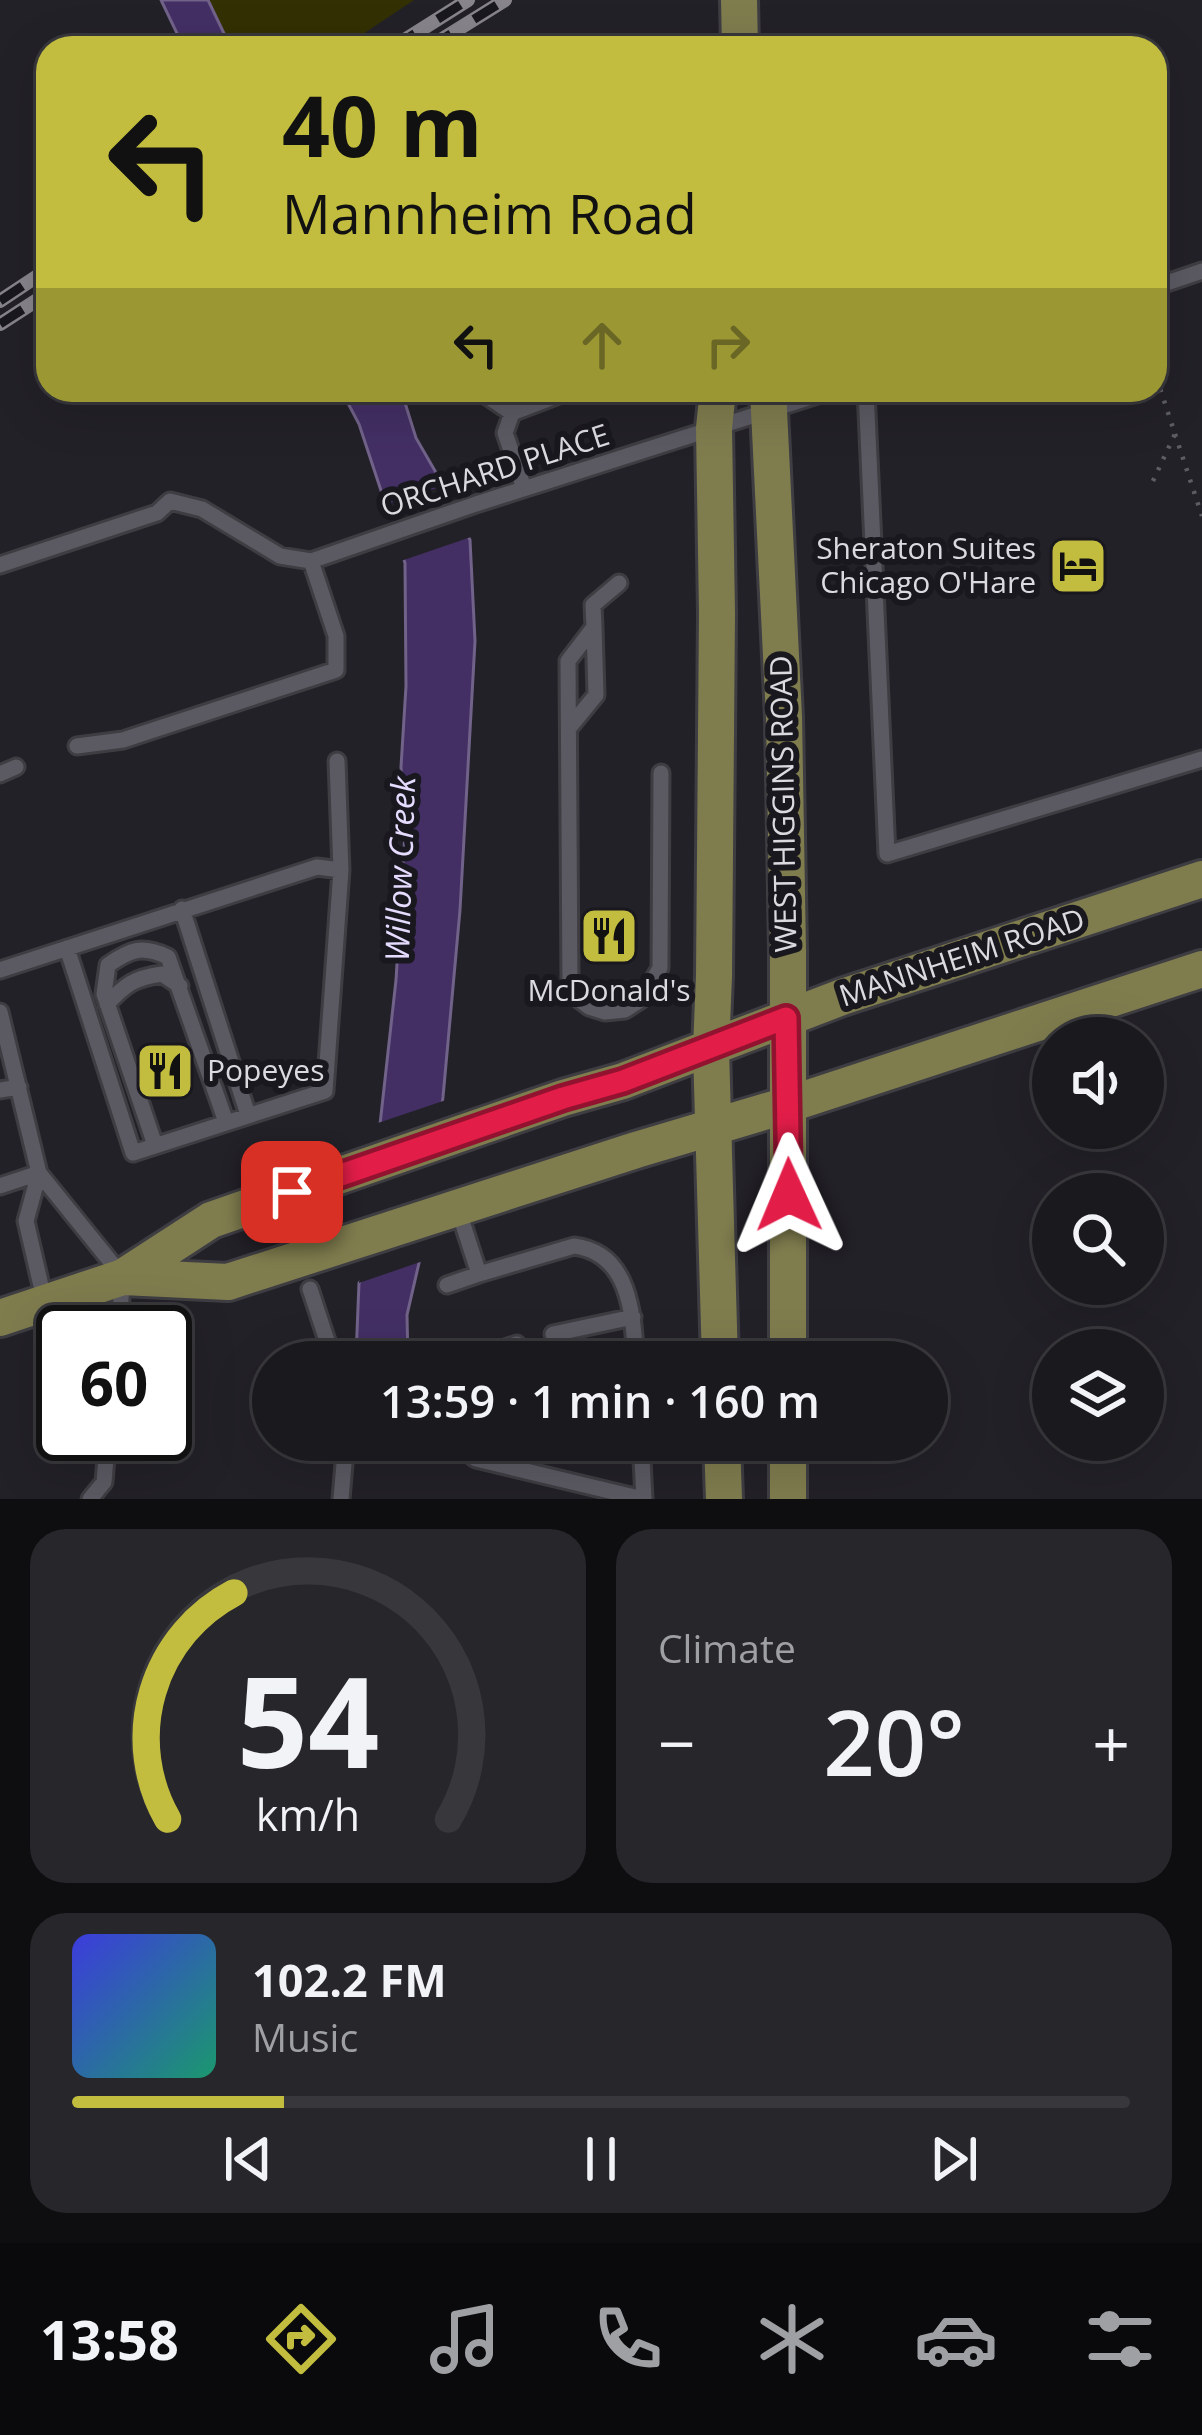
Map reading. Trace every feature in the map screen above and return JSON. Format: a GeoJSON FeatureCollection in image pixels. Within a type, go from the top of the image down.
{"type":"FeatureCollection","features":[{"type":"Feature","properties":{"kind":"main road"},"geometry":{"type":"LineString","coordinates":[[740,0],[740,36]]}},
{"type":"Feature","properties":{"kind":"main road"},"geometry":{"type":"LineString","coordinates":[[717,402],[711,1049],[719,1341]]}},
{"type":"Feature","properties":{"kind":"main road","name":"WEST HIGGINS ROAD"},"geometry":{"type":"LineString","coordinates":[[769,402],[784,718],[788,1341]]}},
{"type":"Feature","properties":{"kind":"main road","name":"MANNHEIM ROAD"},"geometry":{"type":"LineString","coordinates":[[0,1318],[123,1277],[211,1220],[623,1081],[842,997],[1202,878]]}},
{"type":"Feature","properties":{"kind":"main road","name":"MANNHEIM ROAD"},"geometry":{"type":"LineString","coordinates":[[123,1277],[229,1282],[1202,969]]}},
{"type":"Feature","properties":{"kind":"main road"},"geometry":{"type":"LineString","coordinates":[[723,1461],[724,1499]]}},
{"type":"Feature","properties":{"kind":"main road"},"geometry":{"type":"LineString","coordinates":[[788,1461],[788,1499]]}},
{"type":"Feature","properties":{"kind":"lane"},"geometry":{"type":"LineString","coordinates":[[1167,282],[1202,272]]}},
{"type":"Feature","properties":{"kind":"lane"},"geometry":{"type":"LineString","coordinates":[[496,402],[512,413]]}},
{"type":"Feature","properties":{"kind":"lane"},"geometry":{"type":"LineString","coordinates":[[524,488],[505,433],[512,413],[541,402]]}},
{"type":"Feature","properties":{"kind":"lane","name":"ORCHARD PLACE"},"geometry":{"type":"LineString","coordinates":[[311,561],[714,428],[765,402]]}},
{"type":"Feature","properties":{"kind":"lane"},"geometry":{"type":"LineString","coordinates":[[867,402],[887,854],[1202,759]]}},
{"type":"Feature","properties":{"kind":"lane"},"geometry":{"type":"LineString","coordinates":[[0,565],[157,513],[170,501],[202,509],[280,556],[311,561],[336,636],[336,670],[123,740],[76,746]]}},
{"type":"Feature","properties":{"kind":"lane"},"geometry":{"type":"LineString","coordinates":[[569,728],[596,695],[593,605],[619,583]]}},
{"type":"Feature","properties":{"kind":"lane"},"geometry":{"type":"LineString","coordinates":[[594,627],[568,661],[571,986],[576,998],[605,1012],[626,1010],[642,999],[659,968],[661,773]]}},
{"type":"Feature","properties":{"kind":"lane"},"geometry":{"type":"LineString","coordinates":[[67,948],[133,1153],[325,1091],[341,870],[337,761]]}},
{"type":"Feature","properties":{"kind":"lane"},"geometry":{"type":"LineString","coordinates":[[0,970],[317,866],[341,870]]}},
{"type":"Feature","properties":{"kind":"lane"},"geometry":{"type":"LineString","coordinates":[[182,910],[248,1115]]}},
{"type":"Feature","properties":{"kind":"lane"},"geometry":{"type":"LineString","coordinates":[[154,1145],[104,994],[108,965],[128,951],[151,950],[168,957],[226,1122]]}},
{"type":"Feature","properties":{"kind":"lane"},"geometry":{"type":"LineString","coordinates":[[107,1004],[126,984],[142,977],[162,974],[180,986]]}},
{"type":"Feature","properties":{"kind":"lane"},"geometry":{"type":"LineString","coordinates":[[0,1012],[39,1173],[123,1277],[120,1305]]}},
{"type":"Feature","properties":{"kind":"lane"},"geometry":{"type":"LineString","coordinates":[[0,1090],[19,1087]]}},
{"type":"Feature","properties":{"kind":"lane"},"geometry":{"type":"LineString","coordinates":[[0,1186],[39,1173]]}},
{"type":"Feature","properties":{"kind":"lane"},"geometry":{"type":"LineString","coordinates":[[39,1173],[26,1221],[45,1303]]}},
{"type":"Feature","properties":{"kind":"lane"},"geometry":{"type":"LineString","coordinates":[[452,1211],[479,1274]]}},
{"type":"Feature","properties":{"kind":"lane"},"geometry":{"type":"LineString","coordinates":[[447,1285],[574,1246],[591,1248],[608,1258],[620,1275],[633,1317],[635,1341]]}},
{"type":"Feature","properties":{"kind":"lane"},"geometry":{"type":"LineString","coordinates":[[310,1289],[327,1341]]}},
{"type":"Feature","properties":{"kind":"lane"},"geometry":{"type":"LineString","coordinates":[[553,1334],[633,1317]]}},
{"type":"Feature","properties":{"kind":"lane"},"geometry":{"type":"LineString","coordinates":[[90,1499],[104,1482],[106,1461]]}},
{"type":"Feature","properties":{"kind":"lane"},"geometry":{"type":"LineString","coordinates":[[341,1499],[344,1461]]}},
{"type":"Feature","properties":{"kind":"lane"},"geometry":{"type":"LineString","coordinates":[[484,1461],[644,1499],[642,1461]]}},
{"type":"Feature","properties":{"kind":"path"},"geometry":{"type":"LineString","coordinates":[[1164,402],[1202,516]]}},
{"type":"Feature","properties":{"kind":"path"},"geometry":{"type":"LineString","coordinates":[[1153,481],[1174,434]]}},
{"type":"Feature","properties":{"kind":"shaded area"},"geometry":{"type":"Polygon","coordinates":[[[161,0],[208,0],[225,36],[178,36],[161,0]]]}},
{"type":"Feature","properties":{"kind":"shaded area"},"geometry":{"type":"Polygon","coordinates":[[[208,0],[414,0],[360,36],[225,36],[208,0]]]}},
{"type":"Feature","properties":{"kind":"shaded area"},"geometry":{"type":"Polygon","coordinates":[[[347,402],[405,402],[416,438],[470,540],[475,641],[460,910],[443,1097],[407,1315],[408,1341],[357,1341],[359,1283],[396,980],[405,833],[401,767],[405,563],[347,402]]]}},
{"type":"Feature","properties":{"kind":"pier"},"geometry":{"type":"Polygon","coordinates":[[[449,484],[471,537],[398,562],[381,506],[449,484]]]}},
{"type":"Feature","properties":{"kind":"pier"},"geometry":{"type":"Polygon","coordinates":[[[449,1099],[426,1260],[359,1283],[378,1123],[449,1099]]]}},
{"type":"Feature","properties":{"kind":"railway"},"geometry":{"type":"LineString","coordinates":[[411,36],[468,0]]}},
{"type":"Feature","properties":{"kind":"railway"},"geometry":{"type":"LineString","coordinates":[[447,36],[505,0]]}},
{"type":"Feature","properties":{"kind":"railway"},"geometry":{"type":"LineString","coordinates":[[0,301],[36,277]]}},
{"type":"Feature","properties":{"kind":"railway"},"geometry":{"type":"LineString","coordinates":[[0,324],[36,301]]}},
{"type":"Feature","properties":{"kind":"place","name":"Sheraton Suites Chicago O'Hare"},"geometry":{"type":"Point","coordinates":[1078,566]}},
{"type":"Feature","properties":{"kind":"place","name":"McDonald's"},"geometry":{"type":"Point","coordinates":[609,936]}},
{"type":"Feature","properties":{"kind":"place","name":"Popeyes"},"geometry":{"type":"Point","coordinates":[165,1071]}},
{"type":"Feature","properties":{"kind":"route"},"geometry":{"type":"LineString","coordinates":[[292,1192],[623,1081],[786,1018],[789,1195]]}},
{"type":"Feature","properties":{"kind":"water label","name":"Willow Creek"},"geometry":{"type":"Point","coordinates":[400,869]}}]}
